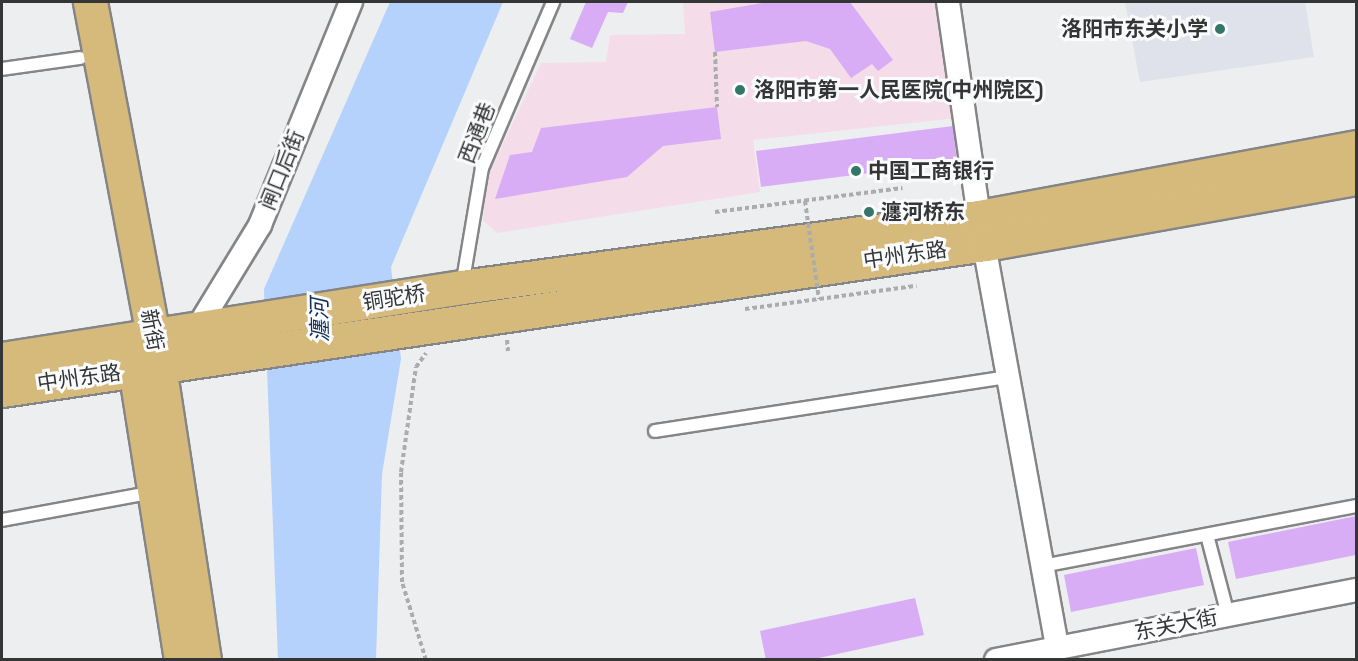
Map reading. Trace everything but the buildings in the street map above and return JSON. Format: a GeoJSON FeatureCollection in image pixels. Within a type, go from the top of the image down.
{"type":"FeatureCollection","features":[{"type":"Feature","properties":{"kind":"main road","name":"新街"},"geometry":{"type":"LineString","coordinates":[[69,2],[145,353]]}},
{"type":"Feature","properties":{"kind":"main road","name":"新街"},"geometry":{"type":"LineString","coordinates":[[90,2],[167,490],[204,660]]}},
{"type":"Feature","properties":{"kind":"main road","name":"中州东路"},"geometry":{"type":"LineString","coordinates":[[462,287],[982,231],[1356,147]]}},
{"type":"Feature","properties":{"kind":"main road","name":"中州东路"},"geometry":{"type":"LineString","coordinates":[[452,319],[982,231],[1356,178]]}},
{"type":"Feature","properties":{"kind":"main road","name":"铜驼桥"},"geometry":{"type":"LineString","coordinates":[[214,337],[462,287]]}},
{"type":"Feature","properties":{"kind":"main road","name":"铜驼桥"},"geometry":{"type":"LineString","coordinates":[[214,337],[452,319]]}},
{"type":"Feature","properties":{"kind":"main road","name":"中州东路"},"geometry":{"type":"LineString","coordinates":[[2,390],[214,337]]}},
{"type":"Feature","properties":{"kind":"main road","name":"中州东路"},"geometry":{"type":"LineString","coordinates":[[2,360],[145,353]]}},
{"type":"Feature","properties":{"kind":"main road"},"geometry":{"type":"LineString","coordinates":[[167,490],[181,660]]}},
{"type":"Feature","properties":{"kind":"street","name":"闸口后街"},"geometry":{"type":"LineString","coordinates":[[214,337],[351,2]]}},
{"type":"Feature","properties":{"kind":"street"},"geometry":{"type":"LineString","coordinates":[[948,2],[982,231],[1057,654]]}},
{"type":"Feature","properties":{"kind":"street","name":"东关大街"},"geometry":{"type":"LineString","coordinates":[[996,660],[1057,654],[1228,615],[1356,590]]}},
{"type":"Feature","properties":{"kind":"lane","name":"西通巷"},"geometry":{"type":"LineString","coordinates":[[462,287],[482,168],[553,2]]}},
{"type":"Feature","properties":{"kind":"lane"},"geometry":{"type":"LineString","coordinates":[[2,69],[80,58]]}},
{"type":"Feature","properties":{"kind":"lane"},"geometry":{"type":"LineString","coordinates":[[655,431],[1009,377]]}},
{"type":"Feature","properties":{"kind":"lane"},"geometry":{"type":"LineString","coordinates":[[2,520],[167,490]]}},
{"type":"Feature","properties":{"kind":"lane"},"geometry":{"type":"LineString","coordinates":[[1042,566],[1356,506]]}},
{"type":"Feature","properties":{"kind":"lane"},"geometry":{"type":"LineString","coordinates":[[1207,535],[1228,615]]}},
{"type":"Feature","properties":{"kind":"path"},"geometry":{"type":"LineString","coordinates":[[715,52],[717,107]]}},
{"type":"Feature","properties":{"kind":"path"},"geometry":{"type":"LineString","coordinates":[[715,212],[902,188]]}},
{"type":"Feature","properties":{"kind":"path"},"geometry":{"type":"LineString","coordinates":[[805,201],[819,299]]}},
{"type":"Feature","properties":{"kind":"path"},"geometry":{"type":"LineString","coordinates":[[740,309],[916,286]]}},
{"type":"Feature","properties":{"kind":"path"},"geometry":{"type":"LineString","coordinates":[[426,660],[402,582],[401,472],[416,367],[452,319]]}},
{"type":"Feature","properties":{"kind":"shaded area","name":"洛阳市第一人民医院(中州院区)"},"geometry":{"type":"Polygon","coordinates":[[[683,2],[938,2],[957,118],[753,140],[760,192],[497,233],[483,220],[486,180],[541,63],[606,62],[610,35],[685,34],[683,2]]]}},
{"type":"Feature","properties":{"kind":"shaded area","name":"洛阳市东关小学"},"geometry":{"type":"Polygon","coordinates":[[[1125,2],[1305,2],[1314,57],[1140,82],[1125,2]]]}},
{"type":"Feature","properties":{"kind":"water","name":"瀍河"},"geometry":{"type":"Polygon","coordinates":[[[390,2],[503,2],[391,267],[401,359],[382,474],[376,659],[278,659],[264,289],[390,2]]]}},
{"type":"Feature","properties":{"kind":"place","name":"洛阳市东关小学"},"geometry":{"type":"Point","coordinates":[1220,29]}},
{"type":"Feature","properties":{"kind":"place","name":"洛阳市第一人民医院(中州院区)"},"geometry":{"type":"Point","coordinates":[740,90]}},
{"type":"Feature","properties":{"kind":"place","name":"中国工商银行"},"geometry":{"type":"Point","coordinates":[856,171]}},
{"type":"Feature","properties":{"kind":"place","name":"瀍河桥东"},"geometry":{"type":"Point","coordinates":[869,212]}}]}
